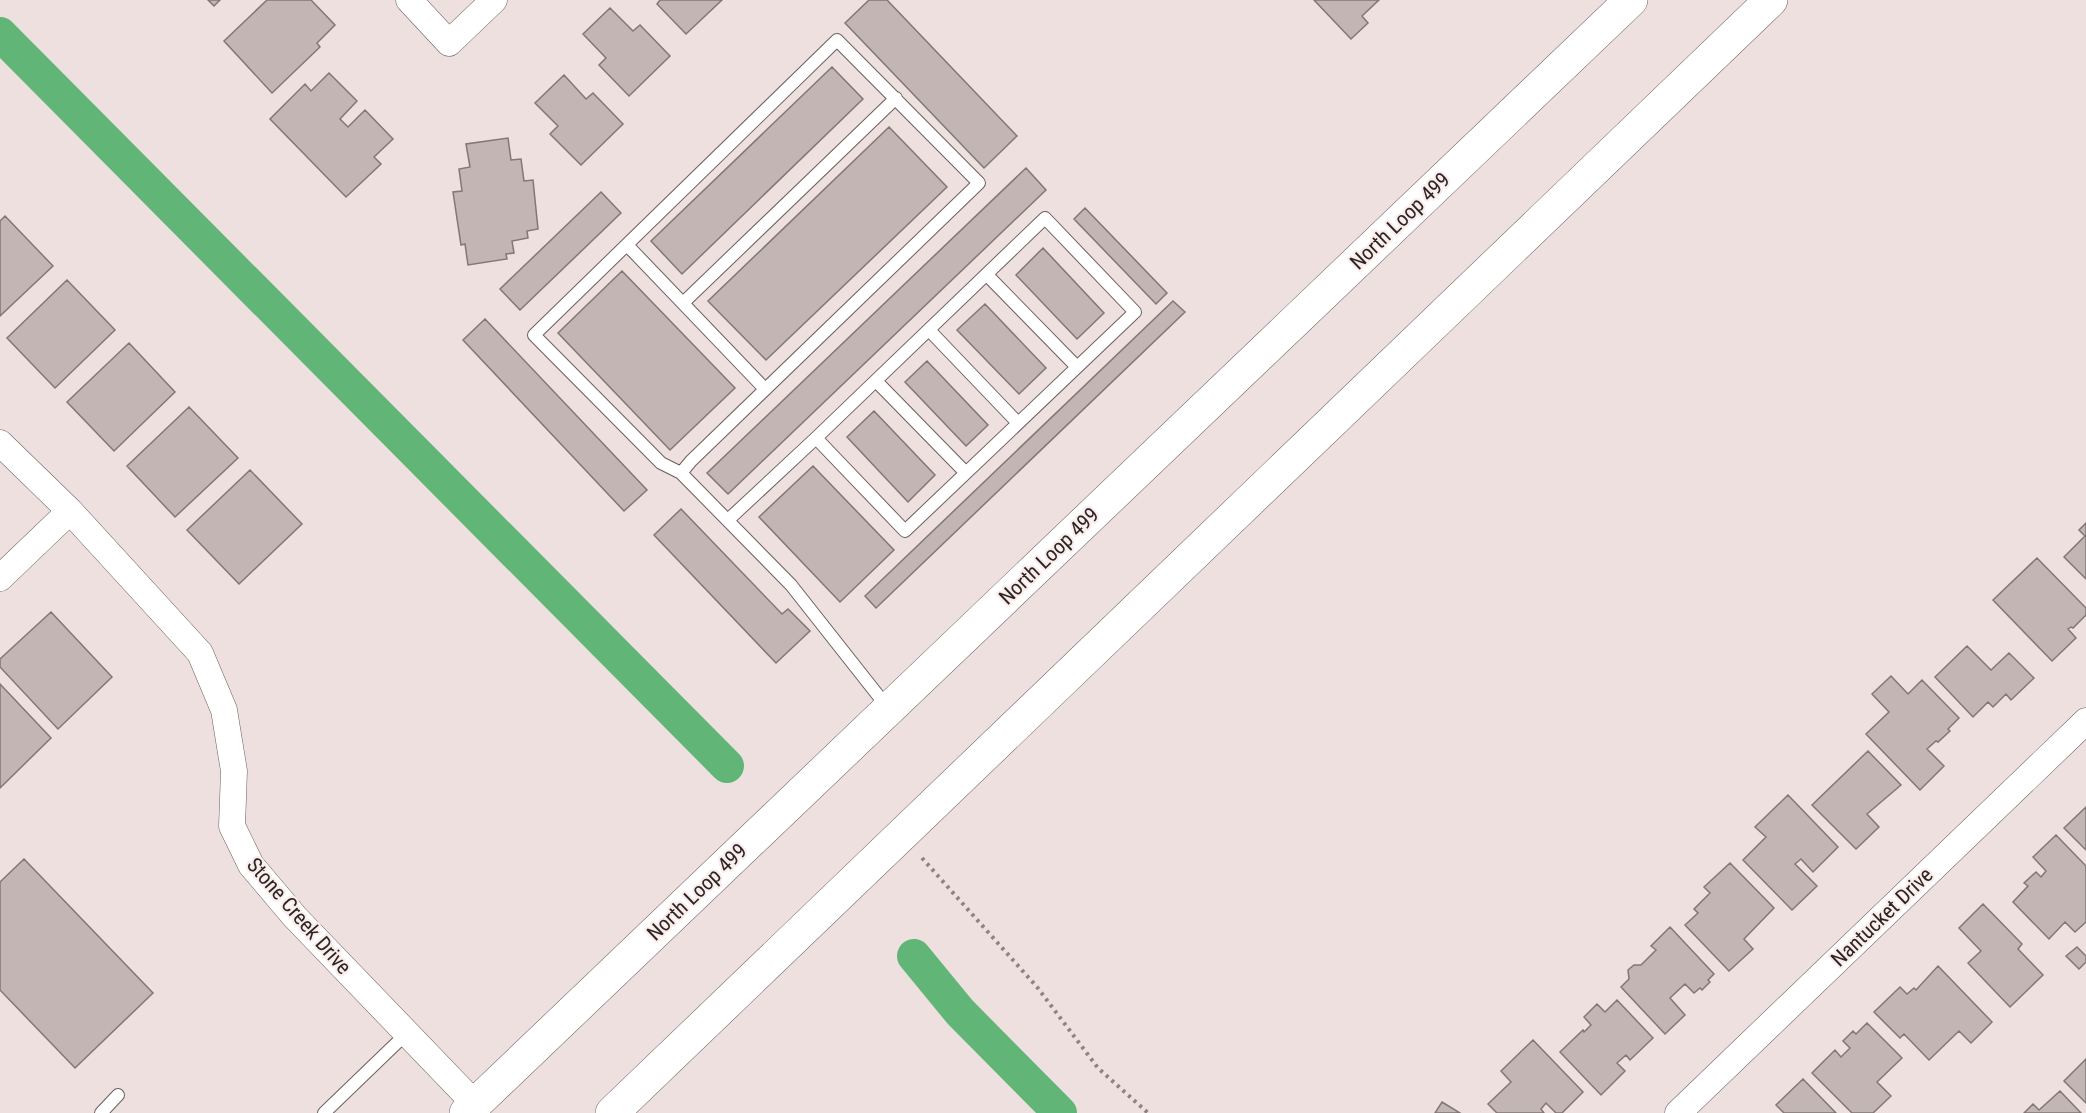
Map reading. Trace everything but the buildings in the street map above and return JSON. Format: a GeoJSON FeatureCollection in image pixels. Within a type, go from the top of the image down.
{"type":"FeatureCollection","features":[{"type":"Feature","properties":{"kind":"main road","name":"North Loop 499"},"geometry":{"type":"LineString","coordinates":[[475,1110],[889,709],[1631,0]]}},
{"type":"Feature","properties":{"kind":"main road"},"geometry":{"type":"LineString","coordinates":[[612,1113],[1771,0]]}},
{"type":"Feature","properties":{"kind":"street"},"geometry":{"type":"LineString","coordinates":[[409,0],[449,43],[494,0]]}},
{"type":"Feature","properties":{"kind":"street","name":"Stone Creek Drive"},"geometry":{"type":"LineString","coordinates":[[0,443],[70,511],[200,653],[224,710],[234,771],[232,826],[251,865],[295,917],[407,1033],[475,1110]]}},
{"type":"Feature","properties":{"kind":"street"},"geometry":{"type":"LineString","coordinates":[[0,578],[70,511]]}},
{"type":"Feature","properties":{"kind":"street","name":"Nantucket Drive"},"geometry":{"type":"LineString","coordinates":[[1678,1113],[2086,721]]}},
{"type":"Feature","properties":{"kind":"lane"},"geometry":{"type":"LineString","coordinates":[[681,473],[765,389],[980,183],[837,40],[534,335],[661,463],[681,473],[791,585],[889,709]]}},
{"type":"Feature","properties":{"kind":"lane"},"geometry":{"type":"LineString","coordinates":[[683,303],[896,98]]}},
{"type":"Feature","properties":{"kind":"lane"},"geometry":{"type":"LineString","coordinates":[[728,520],[1045,219],[1135,312],[905,531],[816,438]]}},
{"type":"Feature","properties":{"kind":"lane"},"geometry":{"type":"LineString","coordinates":[[627,245],[765,389]]}},
{"type":"Feature","properties":{"kind":"lane"},"geometry":{"type":"LineString","coordinates":[[987,275],[1077,367]]}},
{"type":"Feature","properties":{"kind":"lane"},"geometry":{"type":"LineString","coordinates":[[929,330],[1018,423]]}},
{"type":"Feature","properties":{"kind":"lane"},"geometry":{"type":"LineString","coordinates":[[876,381],[966,473]]}},
{"type":"Feature","properties":{"kind":"lane"},"geometry":{"type":"LineString","coordinates":[[324,1113],[407,1033]]}},
{"type":"Feature","properties":{"kind":"lane"},"geometry":{"type":"LineString","coordinates":[[101,1113],[118,1095]]}},
{"type":"Feature","properties":{"kind":"path"},"geometry":{"type":"LineString","coordinates":[[901,836],[1037,987],[1098,1068],[1148,1113]]}},
{"type":"Feature","properties":{"kind":"waterway"},"geometry":{"type":"LineString","coordinates":[[0,34],[727,766]]}},
{"type":"Feature","properties":{"kind":"waterway"},"geometry":{"type":"LineString","coordinates":[[914,956],[960,1012],[1060,1113]]}}]}
